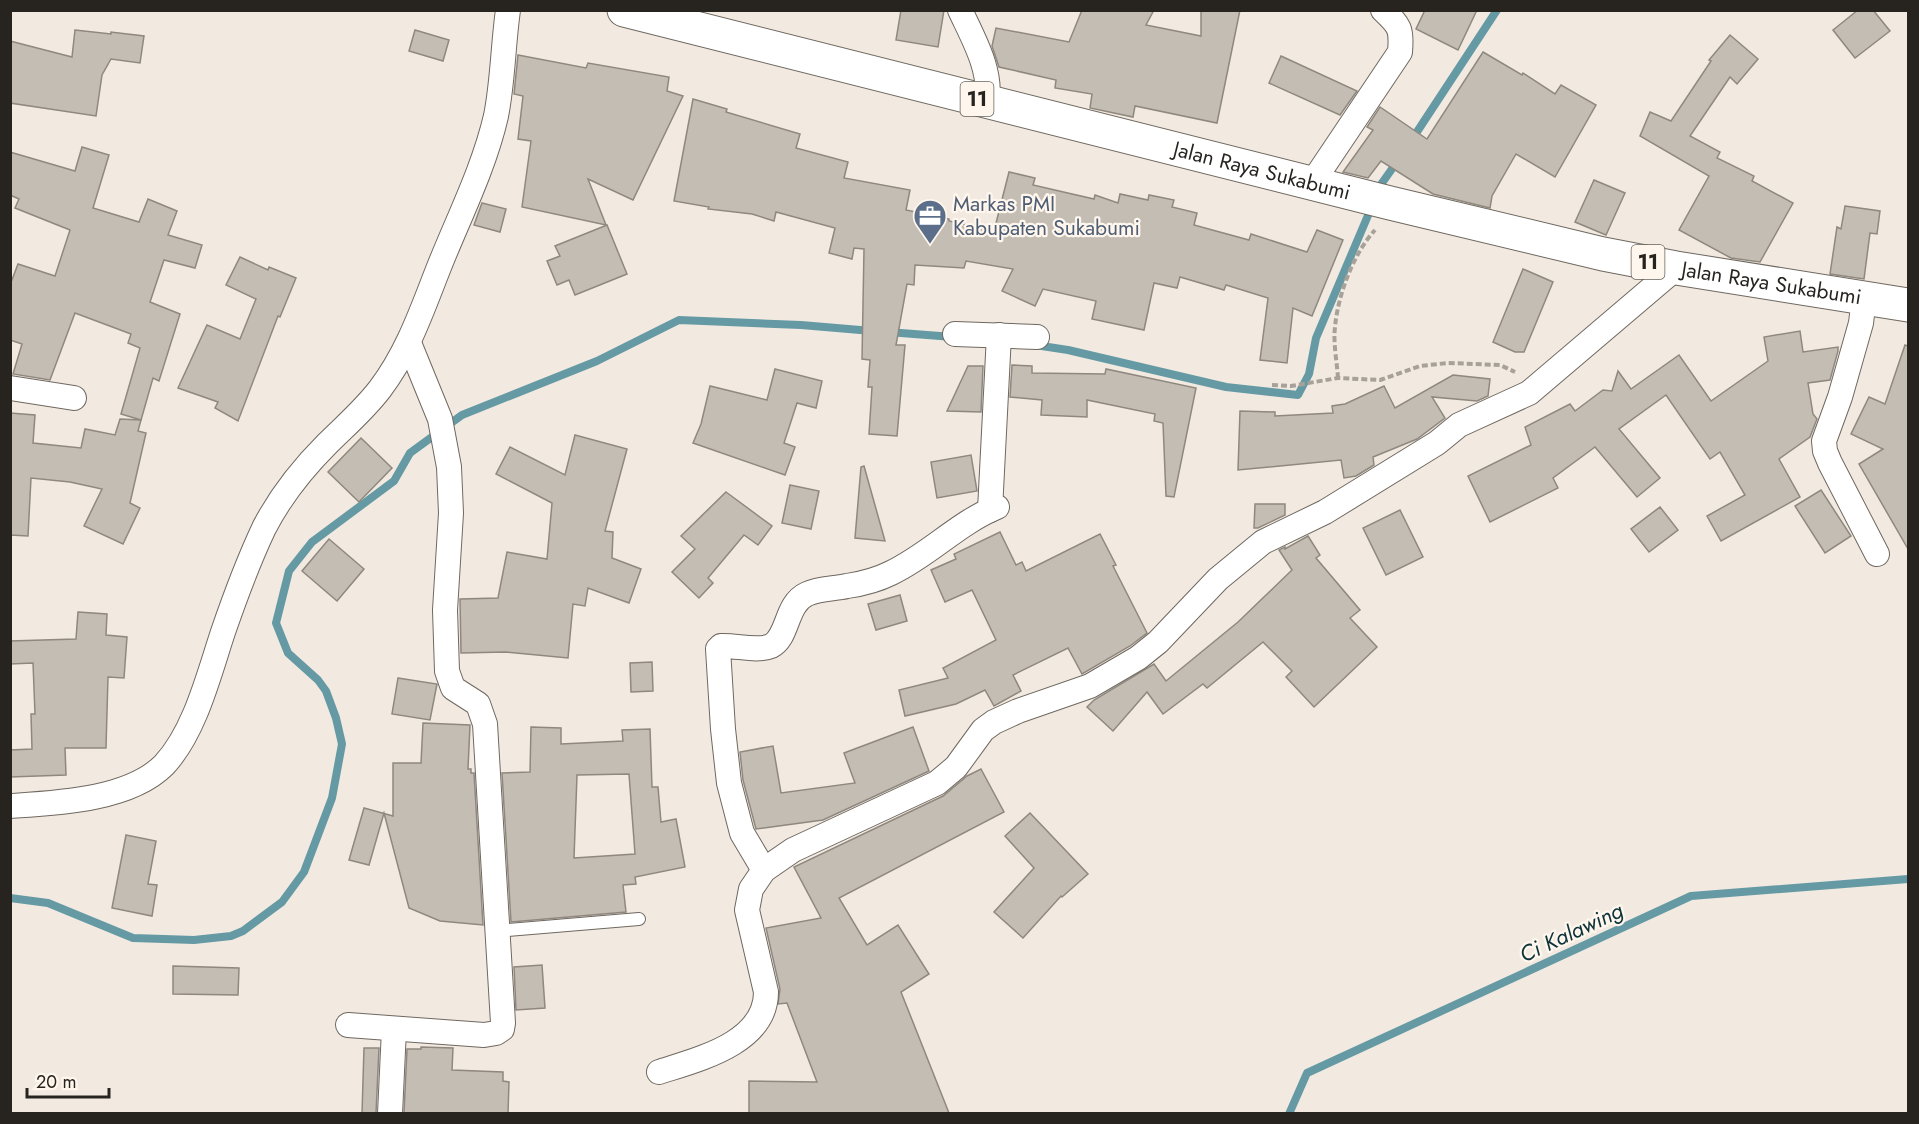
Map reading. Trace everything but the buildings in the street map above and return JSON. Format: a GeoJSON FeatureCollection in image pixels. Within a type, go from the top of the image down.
{"type":"FeatureCollection","features":[{"type":"Feature","properties":{"kind":"highway","name":"Jalan Raya Sukabumi"},"geometry":{"type":"LineString","coordinates":[[624,10],[1501,231],[1676,268],[1908,305]]}},
{"type":"Feature","properties":{"kind":"street"},"geometry":{"type":"LineString","coordinates":[[10,806],[45,804],[95,796],[126,788],[144,780],[163,765],[179,745],[204,692],[251,558],[272,513],[284,493],[313,458],[380,390],[409,344],[491,134],[501,88],[508,10]]}},
{"type":"Feature","properties":{"kind":"street"},"geometry":{"type":"LineString","coordinates":[[960,10],[977,48],[987,79],[989,91],[987,102]]}},
{"type":"Feature","properties":{"kind":"street"},"geometry":{"type":"LineString","coordinates":[[1322,185],[1400,52],[1402,33],[1383,10]]}},
{"type":"Feature","properties":{"kind":"street"},"geometry":{"type":"LineString","coordinates":[[659,1072],[702,1058],[744,1037],[761,1016],[766,1004],[766,992],[747,910],[751,889],[764,870],[793,850],[937,783],[956,767],[983,730],[994,722],[1018,711],[1090,686],[1122,669],[1158,642],[1218,579],[1263,542],[1325,512],[1437,443],[1459,425],[1529,393],[1676,268]]}},
{"type":"Feature","properties":{"kind":"street"},"geometry":{"type":"LineString","coordinates":[[1863,298],[1858,334],[1840,397],[1824,441],[1828,457],[1877,554]]}},
{"type":"Feature","properties":{"kind":"street"},"geometry":{"type":"LineString","coordinates":[[955,334],[1037,337]]}},
{"type":"Feature","properties":{"kind":"street"},"geometry":{"type":"LineString","coordinates":[[764,870],[742,833],[729,783],[718,649],[729,645],[763,648],[771,646],[777,641],[799,598],[825,588],[848,586],[891,573],[976,517],[993,509],[999,335]]}},
{"type":"Feature","properties":{"kind":"street"},"geometry":{"type":"LineString","coordinates":[[348,1025],[484,1035],[496,1033],[502,1029],[503,1012],[484,724],[478,704],[458,692],[449,681],[445,654],[445,609],[451,513],[446,447],[440,419],[409,344]]}},
{"type":"Feature","properties":{"kind":"street"},"geometry":{"type":"LineString","coordinates":[[10,388],[74,398]]}},
{"type":"Feature","properties":{"kind":"street"},"geometry":{"type":"LineString","coordinates":[[390,1113],[394,1029]]}},
{"type":"Feature","properties":{"kind":"lane"},"geometry":{"type":"LineString","coordinates":[[497,931],[639,919]]}},
{"type":"Feature","properties":{"kind":"path"},"geometry":{"type":"LineString","coordinates":[[1338,378],[1334,329],[1343,287],[1373,231],[1398,204]]}},
{"type":"Feature","properties":{"kind":"path"},"geometry":{"type":"LineString","coordinates":[[1272,385],[1291,386],[1338,378],[1380,380],[1420,366],[1448,363],[1489,364],[1500,365],[1514,371],[1521,378],[1529,393]]}},
{"type":"Feature","properties":{"kind":"waterway"},"geometry":{"type":"LineString","coordinates":[[1411,141],[1497,10]]}},
{"type":"Feature","properties":{"kind":"waterway"},"geometry":{"type":"LineString","coordinates":[[1377,194],[1399,159]]}},
{"type":"Feature","properties":{"kind":"waterway"},"geometry":{"type":"LineString","coordinates":[[1035,345],[1068,350],[1226,387],[1298,395],[1309,374],[1316,338],[1372,206]]}},
{"type":"Feature","properties":{"kind":"waterway"},"geometry":{"type":"LineString","coordinates":[[10,898],[48,903],[133,938],[194,940],[231,936],[243,931],[282,902],[304,872],[332,798],[342,744],[326,691],[318,680],[288,653],[276,623],[289,571],[312,542],[394,481],[410,453],[462,415],[597,361],[679,320],[801,325],[872,331]]}},
{"type":"Feature","properties":{"kind":"waterway"},"geometry":{"type":"LineString","coordinates":[[888,332],[953,337]]}},
{"type":"Feature","properties":{"kind":"waterway","name":"Ci Kalawing"},"geometry":{"type":"LineString","coordinates":[[1289,1114],[1307,1073],[1691,896],[1908,879]]}},
{"type":"Feature","properties":{"kind":"place","name":"Markas PMI Kabupaten Sukabumi"},"geometry":{"type":"Point","coordinates":[930,245]}}]}
